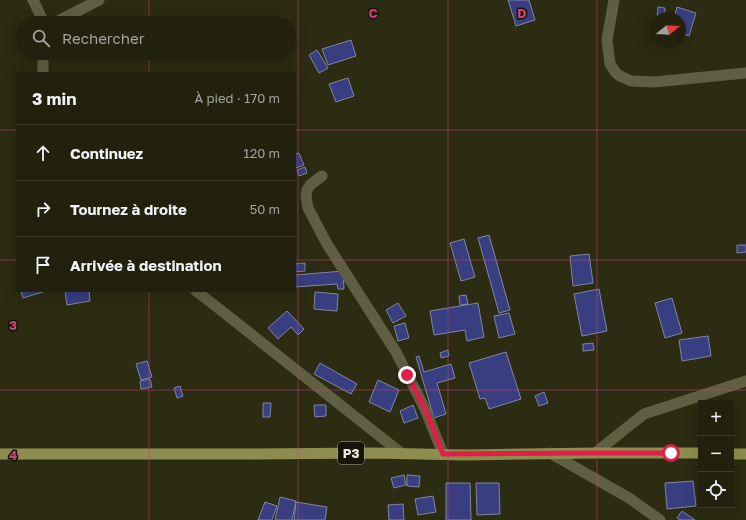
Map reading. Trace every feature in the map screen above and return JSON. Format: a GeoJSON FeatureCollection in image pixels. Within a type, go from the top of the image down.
{"type":"FeatureCollection","features":[{"type":"Feature","properties":{"kind":"main road","name":"P3"},"geometry":{"type":"LineString","coordinates":[[0,454],[698,453]]}},
{"type":"Feature","properties":{"kind":"main road"},"geometry":{"type":"LineString","coordinates":[[734,454],[746,454]]}},
{"type":"Feature","properties":{"kind":"street"},"geometry":{"type":"LineString","coordinates":[[34,0],[41,16]]}},
{"type":"Feature","properties":{"kind":"street"},"geometry":{"type":"LineString","coordinates":[[68,16],[99,0]]}},
{"type":"Feature","properties":{"kind":"street"},"geometry":{"type":"LineString","coordinates":[[614,0],[607,40],[610,64],[620,76],[631,81],[654,82],[746,73]]}},
{"type":"Feature","properties":{"kind":"street"},"geometry":{"type":"LineString","coordinates":[[43,60],[43,72]]}},
{"type":"Feature","properties":{"kind":"street"},"geometry":{"type":"LineString","coordinates":[[322,176],[310,185],[306,197],[308,208],[327,244],[396,352],[425,409],[443,454]]}},
{"type":"Feature","properties":{"kind":"street"},"geometry":{"type":"LineString","coordinates":[[197,292],[401,454]]}},
{"type":"Feature","properties":{"kind":"street"},"geometry":{"type":"LineString","coordinates":[[594,453],[644,414],[746,381]]}},
{"type":"Feature","properties":{"kind":"street"},"geometry":{"type":"LineString","coordinates":[[550,453],[629,498],[660,520]]}},
{"type":"Feature","properties":{"kind":"building"},"geometry":{"type":"Polygon","coordinates":[[[508,0],[529,0],[535,20],[516,26],[508,0]]]}},
{"type":"Feature","properties":{"kind":"building"},"geometry":{"type":"Polygon","coordinates":[[[658,7],[665,8],[665,12],[658,12],[658,7]]]}},
{"type":"Feature","properties":{"kind":"building"},"geometry":{"type":"Polygon","coordinates":[[[677,7],[696,13],[689,36],[686,35],[686,12],[676,12],[677,7]]]}},
{"type":"Feature","properties":{"kind":"building"},"geometry":{"type":"Polygon","coordinates":[[[351,40],[356,56],[328,65],[322,49],[351,40]]]}},
{"type":"Feature","properties":{"kind":"building"},"geometry":{"type":"Polygon","coordinates":[[[317,50],[328,68],[319,73],[309,55],[317,50]]]}},
{"type":"Feature","properties":{"kind":"building"},"geometry":{"type":"Polygon","coordinates":[[[348,78],[354,96],[336,102],[329,84],[348,78]]]}},
{"type":"Feature","properties":{"kind":"building"},"geometry":{"type":"Polygon","coordinates":[[[299,153],[304,165],[296,168],[296,154],[299,153]]]}},
{"type":"Feature","properties":{"kind":"building"},"geometry":{"type":"Polygon","coordinates":[[[305,167],[307,173],[299,176],[297,170],[305,167]]]}},
{"type":"Feature","properties":{"kind":"building"},"geometry":{"type":"Polygon","coordinates":[[[489,235],[510,310],[499,313],[478,238],[489,235]]]}},
{"type":"Feature","properties":{"kind":"building"},"geometry":{"type":"Polygon","coordinates":[[[464,239],[475,277],[461,281],[450,243],[464,239]]]}},
{"type":"Feature","properties":{"kind":"building"},"geometry":{"type":"Polygon","coordinates":[[[737,245],[746,245],[746,252],[737,253],[737,245]]]}},
{"type":"Feature","properties":{"kind":"building"},"geometry":{"type":"Polygon","coordinates":[[[589,254],[593,283],[573,286],[570,256],[589,254]]]}},
{"type":"Feature","properties":{"kind":"building"},"geometry":{"type":"Polygon","coordinates":[[[305,263],[305,271],[296,272],[296,264],[305,263]]]}},
{"type":"Feature","properties":{"kind":"building"},"geometry":{"type":"Polygon","coordinates":[[[343,271],[344,289],[338,289],[337,284],[296,287],[296,275],[343,271]]]}},
{"type":"Feature","properties":{"kind":"building"},"geometry":{"type":"Polygon","coordinates":[[[599,289],[607,331],[582,336],[574,294],[599,289]]]}},
{"type":"Feature","properties":{"kind":"building"},"geometry":{"type":"Polygon","coordinates":[[[21,292],[43,292],[23,298],[21,292]]]}},
{"type":"Feature","properties":{"kind":"building"},"geometry":{"type":"Polygon","coordinates":[[[65,292],[89,292],[90,301],[67,305],[65,292]]]}},
{"type":"Feature","properties":{"kind":"building"},"geometry":{"type":"Polygon","coordinates":[[[315,292],[338,294],[337,311],[314,309],[315,292]]]}},
{"type":"Feature","properties":{"kind":"building"},"geometry":{"type":"Polygon","coordinates":[[[466,295],[468,304],[460,305],[459,296],[466,295]]]}},
{"type":"Feature","properties":{"kind":"building"},"geometry":{"type":"Polygon","coordinates":[[[672,298],[682,333],[665,338],[655,303],[672,298]]]}},
{"type":"Feature","properties":{"kind":"building"},"geometry":{"type":"Polygon","coordinates":[[[398,303],[406,316],[393,323],[386,310],[398,303]]]}},
{"type":"Feature","properties":{"kind":"building"},"geometry":{"type":"Polygon","coordinates":[[[478,303],[484,337],[467,341],[465,330],[434,335],[430,311],[478,303]]]}},
{"type":"Feature","properties":{"kind":"building"},"geometry":{"type":"Polygon","coordinates":[[[287,311],[304,329],[298,335],[291,327],[278,339],[268,328],[287,311]]]}},
{"type":"Feature","properties":{"kind":"building"},"geometry":{"type":"Polygon","coordinates":[[[509,313],[515,334],[499,338],[494,316],[509,313]]]}},
{"type":"Feature","properties":{"kind":"building"},"geometry":{"type":"Polygon","coordinates":[[[405,323],[409,338],[398,341],[394,326],[405,323]]]}},
{"type":"Feature","properties":{"kind":"building"},"geometry":{"type":"Polygon","coordinates":[[[708,336],[711,356],[682,361],[679,340],[708,336]]]}},
{"type":"Feature","properties":{"kind":"building"},"geometry":{"type":"Polygon","coordinates":[[[593,343],[594,350],[583,351],[583,344],[593,343]]]}},
{"type":"Feature","properties":{"kind":"building"},"geometry":{"type":"Polygon","coordinates":[[[448,350],[449,356],[441,358],[440,353],[448,350]]]}},
{"type":"Feature","properties":{"kind":"building"},"geometry":{"type":"Polygon","coordinates":[[[506,352],[521,399],[489,409],[485,398],[480,399],[469,363],[506,352]]]}},
{"type":"Feature","properties":{"kind":"building"},"geometry":{"type":"Polygon","coordinates":[[[419,356],[424,372],[451,364],[455,378],[437,383],[446,414],[434,418],[416,357],[419,356]]]}},
{"type":"Feature","properties":{"kind":"building"},"geometry":{"type":"Polygon","coordinates":[[[147,361],[152,377],[141,380],[136,364],[147,361]]]}},
{"type":"Feature","properties":{"kind":"building"},"geometry":{"type":"Polygon","coordinates":[[[320,363],[357,384],[351,394],[314,374],[320,363]]]}},
{"type":"Feature","properties":{"kind":"building"},"geometry":{"type":"Polygon","coordinates":[[[150,379],[152,387],[141,389],[140,381],[150,379]]]}},
{"type":"Feature","properties":{"kind":"building"},"geometry":{"type":"Polygon","coordinates":[[[378,380],[399,390],[390,412],[369,402],[378,380]]]}},
{"type":"Feature","properties":{"kind":"building"},"geometry":{"type":"Polygon","coordinates":[[[180,386],[183,396],[177,398],[174,388],[180,386]]]}},
{"type":"Feature","properties":{"kind":"building"},"geometry":{"type":"Polygon","coordinates":[[[544,392],[548,403],[539,406],[535,396],[544,392]]]}},
{"type":"Feature","properties":{"kind":"building"},"geometry":{"type":"Polygon","coordinates":[[[263,403],[271,403],[270,417],[263,417],[263,403]]]}},
{"type":"Feature","properties":{"kind":"building"},"geometry":{"type":"Polygon","coordinates":[[[314,405],[326,405],[326,416],[315,417],[314,405]]]}},
{"type":"Feature","properties":{"kind":"building"},"geometry":{"type":"Polygon","coordinates":[[[413,405],[418,418],[404,423],[400,411],[413,405]]]}},
{"type":"Feature","properties":{"kind":"building"},"geometry":{"type":"Polygon","coordinates":[[[404,475],[406,485],[394,488],[391,478],[404,475]]]}},
{"type":"Feature","properties":{"kind":"building"},"geometry":{"type":"Polygon","coordinates":[[[407,475],[420,476],[419,487],[407,486],[407,475]]]}},
{"type":"Feature","properties":{"kind":"building"},"geometry":{"type":"Polygon","coordinates":[[[693,481],[696,506],[667,509],[665,483],[693,481]]]}},
{"type":"Feature","properties":{"kind":"building"},"geometry":{"type":"Polygon","coordinates":[[[446,483],[470,483],[471,520],[446,520],[446,483]]]}},
{"type":"Feature","properties":{"kind":"building"},"geometry":{"type":"Polygon","coordinates":[[[476,483],[499,483],[500,514],[477,515],[476,483]]]}},
{"type":"Feature","properties":{"kind":"building"},"geometry":{"type":"Polygon","coordinates":[[[433,496],[436,512],[418,515],[415,499],[433,496]]]}},
{"type":"Feature","properties":{"kind":"building"},"geometry":{"type":"Polygon","coordinates":[[[280,497],[296,501],[292,520],[275,520],[280,497]]]}},
{"type":"Feature","properties":{"kind":"building"},"geometry":{"type":"Polygon","coordinates":[[[265,502],[277,506],[272,520],[258,520],[265,502]]]}},
{"type":"Feature","properties":{"kind":"building"},"geometry":{"type":"Polygon","coordinates":[[[296,502],[327,507],[325,520],[294,520],[296,502]]]}},
{"type":"Feature","properties":{"kind":"building"},"geometry":{"type":"Polygon","coordinates":[[[403,504],[404,520],[389,520],[388,505],[403,504]]]}},
{"type":"Feature","properties":{"kind":"building"},"geometry":{"type":"Polygon","coordinates":[[[682,511],[695,520],[681,520],[677,518],[682,511]]]}},
{"type":"Feature","properties":{"kind":"route"},"geometry":{"type":"LineString","coordinates":[[407,375],[425,409],[443,454],[671,453]]}}]}
